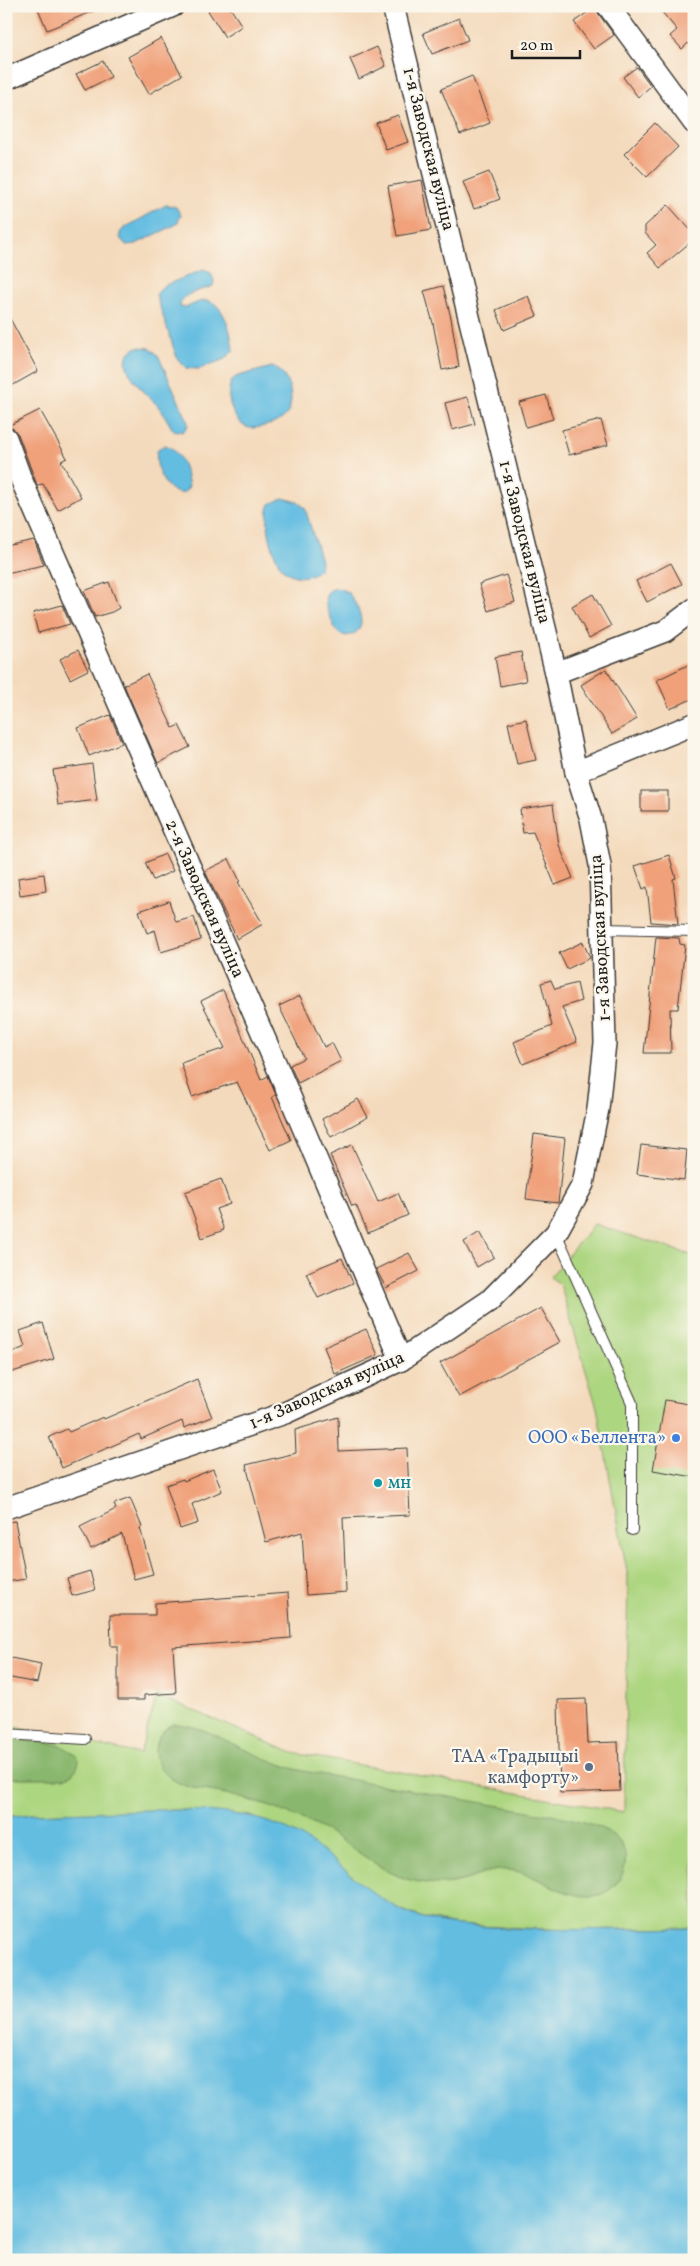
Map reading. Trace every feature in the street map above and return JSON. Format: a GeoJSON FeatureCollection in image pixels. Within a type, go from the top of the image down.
{"type":"FeatureCollection","features":[{"type":"Feature","properties":{"kind":"street"},"geometry":{"type":"LineString","coordinates":[[6,78],[173,6]]}},
{"type":"Feature","properties":{"kind":"street","name":"1-я Заводская вуліца"},"geometry":{"type":"LineString","coordinates":[[6,1508],[286,1413],[401,1360],[489,1301],[556,1233],[582,1184],[598,1109],[605,1044],[600,865],[591,819],[576,772],[556,673],[393,6]]}},
{"type":"Feature","properties":{"kind":"street"},"geometry":{"type":"LineString","coordinates":[[608,6],[694,123]]}},
{"type":"Feature","properties":{"kind":"street","name":"2-я Заводская вуліца"},"geometry":{"type":"LineString","coordinates":[[6,438],[21,479],[288,1090],[401,1360]]}},
{"type":"Feature","properties":{"kind":"street"},"geometry":{"type":"LineString","coordinates":[[556,673],[664,631],[694,609]]}},
{"type":"Feature","properties":{"kind":"street"},"geometry":{"type":"LineString","coordinates":[[576,772],[694,724]]}},
{"type":"Feature","properties":{"kind":"lane"},"geometry":{"type":"LineString","coordinates":[[603,929],[694,931]]}},
{"type":"Feature","properties":{"kind":"lane"},"geometry":{"type":"LineString","coordinates":[[556,1233],[632,1403],[632,1530]]}},
{"type":"Feature","properties":{"kind":"lane"},"geometry":{"type":"LineString","coordinates":[[6,1734],[85,1738]]}},
{"type":"Feature","properties":{"kind":"green space"},"geometry":{"type":"Polygon","coordinates":[[[594,1224],[694,1256],[694,1928],[565,1930],[457,1925],[423,1918],[392,1906],[365,1888],[308,1841],[250,1816],[182,1810],[33,1814],[6,1817],[6,1725],[140,1754],[157,1695],[293,1753],[624,1812],[628,1577],[597,1408],[560,1284],[550,1277],[594,1224]]]}},
{"type":"Feature","properties":{"kind":"green space"},"geometry":{"type":"Polygon","coordinates":[[[172,1724],[191,1726],[264,1758],[303,1771],[588,1823],[609,1832],[619,1841],[624,1849],[624,1868],[616,1884],[609,1890],[591,1896],[569,1893],[529,1875],[509,1870],[490,1872],[449,1884],[410,1880],[387,1870],[326,1831],[294,1815],[238,1797],[191,1788],[178,1783],[159,1766],[155,1751],[159,1736],[172,1724]]]}},
{"type":"Feature","properties":{"kind":"green space"},"geometry":{"type":"Polygon","coordinates":[[[6,1740],[46,1742],[64,1747],[79,1759],[77,1769],[65,1778],[6,1778],[6,1740]]]}},
{"type":"Feature","properties":{"kind":"water"},"geometry":{"type":"Polygon","coordinates":[[[166,205],[176,207],[181,215],[177,224],[136,244],[126,245],[120,238],[120,233],[124,228],[166,205]]]}},
{"type":"Feature","properties":{"kind":"water"},"geometry":{"type":"Polygon","coordinates":[[[203,270],[211,273],[214,281],[213,286],[188,295],[181,302],[180,307],[186,307],[203,301],[216,305],[229,327],[233,351],[225,359],[199,369],[186,368],[177,358],[156,295],[163,286],[203,270]]]}},
{"type":"Feature","properties":{"kind":"water"},"geometry":{"type":"Polygon","coordinates":[[[137,347],[150,348],[158,355],[187,419],[188,425],[183,432],[173,430],[160,409],[132,378],[126,361],[129,353],[137,347]]]}},
{"type":"Feature","properties":{"kind":"water"},"geometry":{"type":"Polygon","coordinates":[[[272,367],[283,375],[290,390],[291,398],[288,413],[280,420],[269,425],[253,428],[246,427],[239,422],[230,405],[229,387],[232,380],[238,376],[272,367]]]}},
{"type":"Feature","properties":{"kind":"water"},"geometry":{"type":"Polygon","coordinates":[[[165,445],[175,451],[182,462],[189,486],[184,493],[177,493],[171,490],[162,478],[157,463],[157,455],[158,449],[165,445]]]}},
{"type":"Feature","properties":{"kind":"water"},"geometry":{"type":"Polygon","coordinates":[[[283,498],[298,502],[305,508],[321,561],[320,568],[311,575],[301,577],[286,572],[275,555],[268,526],[268,510],[270,504],[283,498]]]}},
{"type":"Feature","properties":{"kind":"water"},"geometry":{"type":"Polygon","coordinates":[[[338,588],[348,592],[355,602],[360,615],[360,627],[357,632],[347,636],[340,634],[336,630],[325,598],[328,592],[338,588]]]}},
{"type":"Feature","properties":{"kind":"water"},"geometry":{"type":"Polygon","coordinates":[[[147,1810],[210,1811],[250,1817],[289,1830],[322,1851],[390,1904],[406,1912],[433,1921],[465,1926],[532,1929],[694,1928],[694,2260],[6,2260],[6,1817],[33,1814],[147,1810]]]}},
{"type":"Feature","properties":{"kind":"building"},"geometry":{"type":"Polygon","coordinates":[[[37,6],[103,6],[103,7],[47,30],[37,6]]]}},
{"type":"Feature","properties":{"kind":"building"},"geometry":{"type":"Polygon","coordinates":[[[205,6],[229,6],[242,26],[225,37],[205,6]]]}},
{"type":"Feature","properties":{"kind":"building"},"geometry":{"type":"Polygon","coordinates":[[[596,6],[598,13],[614,35],[594,49],[574,22],[596,6]]]}},
{"type":"Feature","properties":{"kind":"building"},"geometry":{"type":"Polygon","coordinates":[[[657,6],[694,6],[694,50],[688,43],[682,49],[670,36],[677,30],[657,6]]]}},
{"type":"Feature","properties":{"kind":"building"},"geometry":{"type":"Polygon","coordinates":[[[459,18],[468,40],[432,54],[423,33],[459,18]]]}},
{"type":"Feature","properties":{"kind":"building"},"geometry":{"type":"Polygon","coordinates":[[[161,38],[182,75],[149,94],[128,57],[161,38]]]}},
{"type":"Feature","properties":{"kind":"building"},"geometry":{"type":"Polygon","coordinates":[[[377,47],[386,66],[359,79],[350,59],[377,47]]]}},
{"type":"Feature","properties":{"kind":"building"},"geometry":{"type":"Polygon","coordinates":[[[103,61],[111,77],[85,90],[76,74],[103,61]]]}},
{"type":"Feature","properties":{"kind":"building"},"geometry":{"type":"Polygon","coordinates":[[[637,67],[651,86],[638,97],[623,77],[637,67]]]}},
{"type":"Feature","properties":{"kind":"building"},"geometry":{"type":"Polygon","coordinates":[[[472,76],[490,123],[460,135],[441,89],[472,76]]]}},
{"type":"Feature","properties":{"kind":"building"},"geometry":{"type":"Polygon","coordinates":[[[398,115],[408,142],[386,150],[376,123],[398,115]]]}},
{"type":"Feature","properties":{"kind":"building"},"geometry":{"type":"Polygon","coordinates":[[[655,123],[678,147],[647,177],[624,154],[655,123]]]}},
{"type":"Feature","properties":{"kind":"building"},"geometry":{"type":"Polygon","coordinates":[[[489,172],[500,199],[474,209],[463,182],[489,172]]]}},
{"type":"Feature","properties":{"kind":"building"},"geometry":{"type":"Polygon","coordinates":[[[422,180],[431,230],[397,236],[388,186],[422,180]]]}},
{"type":"Feature","properties":{"kind":"building"},"geometry":{"type":"Polygon","coordinates":[[[668,205],[694,234],[694,239],[660,268],[647,253],[656,245],[645,233],[645,226],[668,205]]]}},
{"type":"Feature","properties":{"kind":"building"},"geometry":{"type":"Polygon","coordinates":[[[443,286],[451,318],[459,367],[442,370],[433,323],[424,291],[443,286]]]}},
{"type":"Feature","properties":{"kind":"building"},"geometry":{"type":"Polygon","coordinates":[[[528,296],[537,316],[504,330],[496,310],[528,296]]]}},
{"type":"Feature","properties":{"kind":"building"},"geometry":{"type":"Polygon","coordinates":[[[6,311],[38,371],[6,389],[6,311]]]}},
{"type":"Feature","properties":{"kind":"building"},"geometry":{"type":"Polygon","coordinates":[[[546,395],[553,419],[526,427],[519,402],[546,395]]]}},
{"type":"Feature","properties":{"kind":"building"},"geometry":{"type":"Polygon","coordinates":[[[468,397],[475,424],[452,430],[445,403],[468,397]]]}},
{"type":"Feature","properties":{"kind":"building"},"geometry":{"type":"Polygon","coordinates":[[[40,410],[67,458],[61,461],[81,497],[58,510],[43,484],[37,485],[18,434],[8,426],[40,410]]]}},
{"type":"Feature","properties":{"kind":"building"},"geometry":{"type":"Polygon","coordinates":[[[601,420],[608,445],[569,455],[562,430],[601,420]]]}},
{"type":"Feature","properties":{"kind":"building"},"geometry":{"type":"Polygon","coordinates":[[[34,540],[44,565],[6,573],[6,546],[34,540]]]}},
{"type":"Feature","properties":{"kind":"building"},"geometry":{"type":"Polygon","coordinates":[[[671,563],[682,584],[647,602],[636,581],[671,563]]]}},
{"type":"Feature","properties":{"kind":"building"},"geometry":{"type":"Polygon","coordinates":[[[506,575],[515,602],[488,611],[479,584],[506,575]]]}},
{"type":"Feature","properties":{"kind":"building"},"geometry":{"type":"Polygon","coordinates":[[[109,582],[119,608],[95,617],[84,591],[109,582]]]}},
{"type":"Feature","properties":{"kind":"building"},"geometry":{"type":"Polygon","coordinates":[[[593,594],[611,626],[589,638],[572,606],[593,594]]]}},
{"type":"Feature","properties":{"kind":"building"},"geometry":{"type":"Polygon","coordinates":[[[62,605],[70,624],[38,633],[33,613],[62,605]]]}},
{"type":"Feature","properties":{"kind":"building"},"geometry":{"type":"Polygon","coordinates":[[[78,650],[88,670],[70,679],[60,659],[78,650]]]}},
{"type":"Feature","properties":{"kind":"building"},"geometry":{"type":"Polygon","coordinates":[[[521,652],[526,681],[500,686],[495,657],[521,652]]]}},
{"type":"Feature","properties":{"kind":"building"},"geometry":{"type":"Polygon","coordinates":[[[694,662],[694,698],[670,709],[657,680],[694,662]]]}},
{"type":"Feature","properties":{"kind":"building"},"geometry":{"type":"Polygon","coordinates":[[[606,669],[637,719],[612,734],[581,685],[606,669]]]}},
{"type":"Feature","properties":{"kind":"building"},"geometry":{"type":"Polygon","coordinates":[[[147,674],[173,728],[179,725],[190,747],[158,763],[124,685],[147,674]]]}},
{"type":"Feature","properties":{"kind":"building"},"geometry":{"type":"Polygon","coordinates":[[[110,715],[122,743],[89,756],[78,728],[110,715]]]}},
{"type":"Feature","properties":{"kind":"building"},"geometry":{"type":"Polygon","coordinates":[[[526,719],[536,760],[517,764],[508,723],[526,719]]]}},
{"type":"Feature","properties":{"kind":"building"},"geometry":{"type":"Polygon","coordinates":[[[92,764],[97,800],[58,805],[53,770],[92,764]]]}},
{"type":"Feature","properties":{"kind":"building"},"geometry":{"type":"Polygon","coordinates":[[[641,791],[668,791],[668,811],[641,811],[641,791]]]}},
{"type":"Feature","properties":{"kind":"building"},"geometry":{"type":"Polygon","coordinates":[[[553,804],[559,845],[573,878],[555,885],[533,832],[523,833],[520,809],[553,804]]]}},
{"type":"Feature","properties":{"kind":"building"},"geometry":{"type":"Polygon","coordinates":[[[165,854],[173,871],[153,880],[145,863],[165,854]]]}},
{"type":"Feature","properties":{"kind":"building"},"geometry":{"type":"Polygon","coordinates":[[[669,855],[676,878],[673,879],[678,924],[651,922],[647,887],[643,889],[635,866],[669,855]]]}},
{"type":"Feature","properties":{"kind":"building"},"geometry":{"type":"Polygon","coordinates":[[[229,859],[240,881],[238,882],[263,924],[237,939],[205,871],[229,859]]]}},
{"type":"Feature","properties":{"kind":"building"},"geometry":{"type":"Polygon","coordinates":[[[44,874],[46,891],[20,895],[18,878],[44,874]]]}},
{"type":"Feature","properties":{"kind":"building"},"geometry":{"type":"Polygon","coordinates":[[[169,901],[176,922],[194,917],[201,940],[161,952],[155,930],[147,933],[139,911],[169,901]]]}},
{"type":"Feature","properties":{"kind":"building"},"geometry":{"type":"Polygon","coordinates":[[[656,937],[679,938],[680,944],[685,945],[678,1009],[670,1009],[671,1053],[644,1053],[656,937]]]}},
{"type":"Feature","properties":{"kind":"building"},"geometry":{"type":"Polygon","coordinates":[[[583,942],[590,958],[567,969],[559,953],[583,942]]]}},
{"type":"Feature","properties":{"kind":"building"},"geometry":{"type":"Polygon","coordinates":[[[551,980],[555,989],[577,983],[581,1001],[562,1007],[577,1042],[523,1064],[514,1042],[552,1026],[541,983],[551,980]]]}},
{"type":"Feature","properties":{"kind":"building"},"geometry":{"type":"Polygon","coordinates":[[[223,990],[261,1080],[268,1076],[276,1095],[272,1097],[291,1140],[270,1150],[237,1082],[192,1097],[181,1063],[225,1048],[201,1001],[223,990]]]}},
{"type":"Feature","properties":{"kind":"building"},"geometry":{"type":"Polygon","coordinates":[[[300,996],[324,1047],[332,1043],[341,1061],[298,1083],[290,1065],[304,1058],[279,1006],[300,996]]]}},
{"type":"Feature","properties":{"kind":"building"},"geometry":{"type":"Polygon","coordinates":[[[358,1099],[368,1117],[331,1137],[322,1119],[358,1099]]]}},
{"type":"Feature","properties":{"kind":"building"},"geometry":{"type":"Polygon","coordinates":[[[534,1134],[565,1138],[558,1203],[526,1199],[534,1134]]]}},
{"type":"Feature","properties":{"kind":"building"},"geometry":{"type":"Polygon","coordinates":[[[352,1145],[378,1202],[398,1193],[408,1215],[368,1233],[356,1205],[352,1206],[330,1155],[352,1145]]]}},
{"type":"Feature","properties":{"kind":"building"},"geometry":{"type":"Polygon","coordinates":[[[641,1145],[687,1150],[684,1180],[637,1174],[641,1145]]]}},
{"type":"Feature","properties":{"kind":"building"},"geometry":{"type":"Polygon","coordinates":[[[221,1179],[230,1204],[216,1209],[224,1230],[202,1238],[185,1192],[221,1179]]]}},
{"type":"Feature","properties":{"kind":"building"},"geometry":{"type":"Polygon","coordinates":[[[480,1232],[494,1257],[477,1267],[464,1242],[480,1232]]]}},
{"type":"Feature","properties":{"kind":"building"},"geometry":{"type":"Polygon","coordinates":[[[409,1253],[419,1271],[386,1288],[376,1269],[409,1253]]]}},
{"type":"Feature","properties":{"kind":"building"},"geometry":{"type":"Polygon","coordinates":[[[342,1258],[353,1283],[318,1298],[306,1273],[342,1258]]]}},
{"type":"Feature","properties":{"kind":"building"},"geometry":{"type":"Polygon","coordinates":[[[541,1308],[560,1342],[459,1397],[440,1363],[541,1308]]]}},
{"type":"Feature","properties":{"kind":"building"},"geometry":{"type":"Polygon","coordinates":[[[43,1323],[54,1359],[6,1374],[6,1355],[25,1347],[20,1331],[43,1323]]]}},
{"type":"Feature","properties":{"kind":"building"},"geometry":{"type":"Polygon","coordinates":[[[366,1329],[378,1355],[335,1374],[324,1347],[366,1329]]]}},
{"type":"Feature","properties":{"kind":"building"},"geometry":{"type":"Polygon","coordinates":[[[197,1379],[212,1417],[184,1428],[182,1421],[141,1439],[139,1434],[62,1468],[49,1437],[67,1429],[69,1432],[103,1417],[104,1419],[197,1379]]]}},
{"type":"Feature","properties":{"kind":"building","name":"ООО «Беллента»"},"geometry":{"type":"Polygon","coordinates":[[[665,1400],[694,1405],[694,1477],[653,1470],[665,1400]]]}},
{"type":"Feature","properties":{"kind":"building"},"geometry":{"type":"Polygon","coordinates":[[[338,1417],[339,1451],[407,1448],[410,1515],[343,1518],[346,1592],[306,1595],[302,1532],[266,1542],[246,1465],[296,1453],[295,1430],[338,1417]]]}},
{"type":"Feature","properties":{"kind":"building"},"geometry":{"type":"Polygon","coordinates":[[[213,1469],[222,1491],[192,1504],[198,1523],[180,1529],[166,1485],[183,1479],[184,1481],[213,1469]]]}},
{"type":"Feature","properties":{"kind":"building"},"geometry":{"type":"Polygon","coordinates":[[[130,1498],[142,1527],[140,1528],[153,1574],[134,1579],[122,1534],[91,1549],[80,1527],[116,1509],[114,1504],[130,1498]]]}},
{"type":"Feature","properties":{"kind":"building"},"geometry":{"type":"Polygon","coordinates":[[[15,1521],[26,1579],[6,1582],[6,1522],[15,1521]]]}},
{"type":"Feature","properties":{"kind":"building"},"geometry":{"type":"Polygon","coordinates":[[[90,1571],[95,1590],[72,1596],[67,1578],[90,1571]]]}},
{"type":"Feature","properties":{"kind":"building"},"geometry":{"type":"Polygon","coordinates":[[[288,1593],[291,1638],[173,1647],[176,1693],[144,1695],[144,1700],[118,1700],[118,1646],[111,1646],[110,1615],[155,1615],[155,1603],[288,1593]]]}},
{"type":"Feature","properties":{"kind":"building"},"geometry":{"type":"Polygon","coordinates":[[[6,1657],[41,1664],[37,1683],[6,1677],[6,1657]]]}},
{"type":"Feature","properties":{"kind":"building","name":"ТАА «Традыцыі камфорту»"},"geometry":{"type":"Polygon","coordinates":[[[586,1699],[588,1743],[618,1742],[620,1791],[560,1793],[558,1700],[586,1699]]]}},
{"type":"Feature","properties":{"kind":"place","name":"ООО «Беллента»"},"geometry":{"type":"Point","coordinates":[676,1438]}},
{"type":"Feature","properties":{"kind":"place","name":"мн"},"geometry":{"type":"Point","coordinates":[378,1483]}},
{"type":"Feature","properties":{"kind":"place","name":"ТАА «Традыцыі камфорту»"},"geometry":{"type":"Point","coordinates":[589,1767]}}]}
